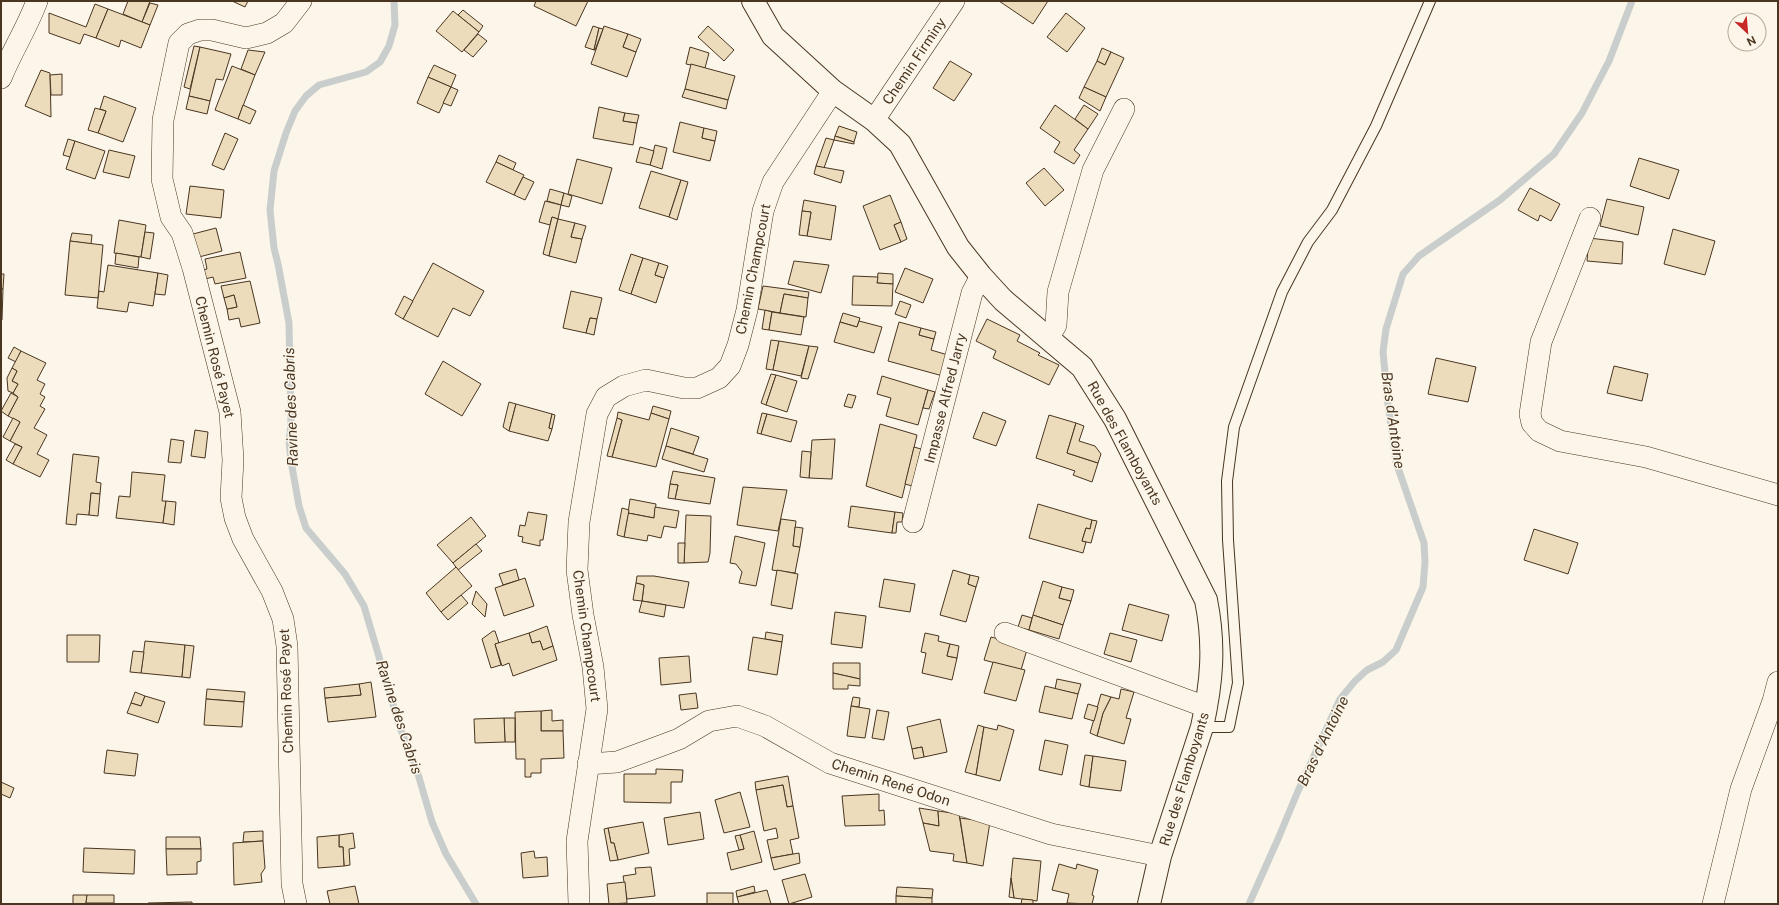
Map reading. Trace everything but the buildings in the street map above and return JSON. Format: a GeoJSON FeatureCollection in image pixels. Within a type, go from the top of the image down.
{"type":"FeatureCollection","features":[{"type":"Feature","properties":{"kind":"main road","name":"Rue des Flamboyants"},"geometry":{"type":"LineString","coordinates":[[753,1],[774,36],[833,91],[874,120],[900,144],[958,247],[981,276],[1003,300],[1049,337],[1082,367],[1116,419],[1206,600],[1211,626],[1212,668],[1204,717],[1160,856],[1149,904]]}},
{"type":"Feature","properties":{"kind":"street"},"geometry":{"type":"LineString","coordinates":[[1,78],[38,1]]}},
{"type":"Feature","properties":{"kind":"street","name":"Chemin Rosé Payet"},"geometry":{"type":"LineString","coordinates":[[296,904],[292,884],[287,646],[283,619],[272,591],[243,539],[235,518],[231,498],[233,460],[230,412],[193,268],[182,233],[171,217],[162,179],[163,120],[179,43],[188,34],[200,30],[212,30],[246,38],[267,33],[284,24],[301,1]]}},
{"type":"Feature","properties":{"kind":"street","name":"Chemin Firminy"},"geometry":{"type":"LineString","coordinates":[[874,120],[954,1]]}},
{"type":"Feature","properties":{"kind":"street","name":"Chemin Champcourt"},"geometry":{"type":"LineString","coordinates":[[579,904],[577,841],[597,709],[593,667],[583,615],[577,570],[579,522],[597,414],[606,397],[624,386],[646,380],[684,388],[697,388],[719,378],[730,366],[738,345],[747,310],[763,211],[773,182],[833,91]]}},
{"type":"Feature","properties":{"kind":"street"},"geometry":{"type":"LineString","coordinates":[[1049,337],[1056,325],[1058,292],[1093,170],[1124,109]]}},
{"type":"Feature","properties":{"kind":"street"},"geometry":{"type":"LineString","coordinates":[[1590,218],[1541,342],[1530,414],[1532,424],[1539,432],[1560,441],[1646,457],[1778,494]]}},
{"type":"Feature","properties":{"kind":"street","name":"Impasse Alfred Jarry"},"geometry":{"type":"LineString","coordinates":[[913,522],[972,293],[981,276]]}},
{"type":"Feature","properties":{"kind":"street"},"geometry":{"type":"LineString","coordinates":[[1005,633],[1204,717]]}},
{"type":"Feature","properties":{"kind":"street"},"geometry":{"type":"LineString","coordinates":[[1713,904],[1741,789],[1773,701],[1778,682]]}},
{"type":"Feature","properties":{"kind":"street","name":"Chemin René Odon"},"geometry":{"type":"LineString","coordinates":[[588,764],[617,762],[679,739],[709,721],[737,716],[766,726],[830,763],[1051,834],[1160,856]]}},
{"type":"Feature","properties":{"kind":"lane"},"geometry":{"type":"LineString","coordinates":[[1204,717],[1229,727],[1238,683],[1228,540],[1227,481],[1234,427],[1282,292],[1308,242],[1332,210],[1376,126],[1430,1]]}},
{"type":"Feature","properties":{"kind":"waterway","name":"Ravine des Cabris"},"geometry":{"type":"LineString","coordinates":[[394,1],[395,25],[389,46],[380,62],[366,72],[319,85],[306,96],[295,111],[286,133],[274,171],[270,210],[274,248],[289,323],[291,424],[289,442],[299,506],[306,528],[345,574],[364,606],[400,728],[416,767],[432,822],[446,854],[476,904]]}},
{"type":"Feature","properties":{"kind":"waterway","name":"Bras d'Antoine"},"geometry":{"type":"LineString","coordinates":[[1249,904],[1340,699],[1355,681],[1367,670],[1383,662],[1396,650],[1423,587],[1425,562],[1424,543],[1396,462],[1383,352],[1386,329],[1403,274],[1419,256],[1500,200],[1554,154],[1582,113],[1609,61],[1632,1]]}}]}
